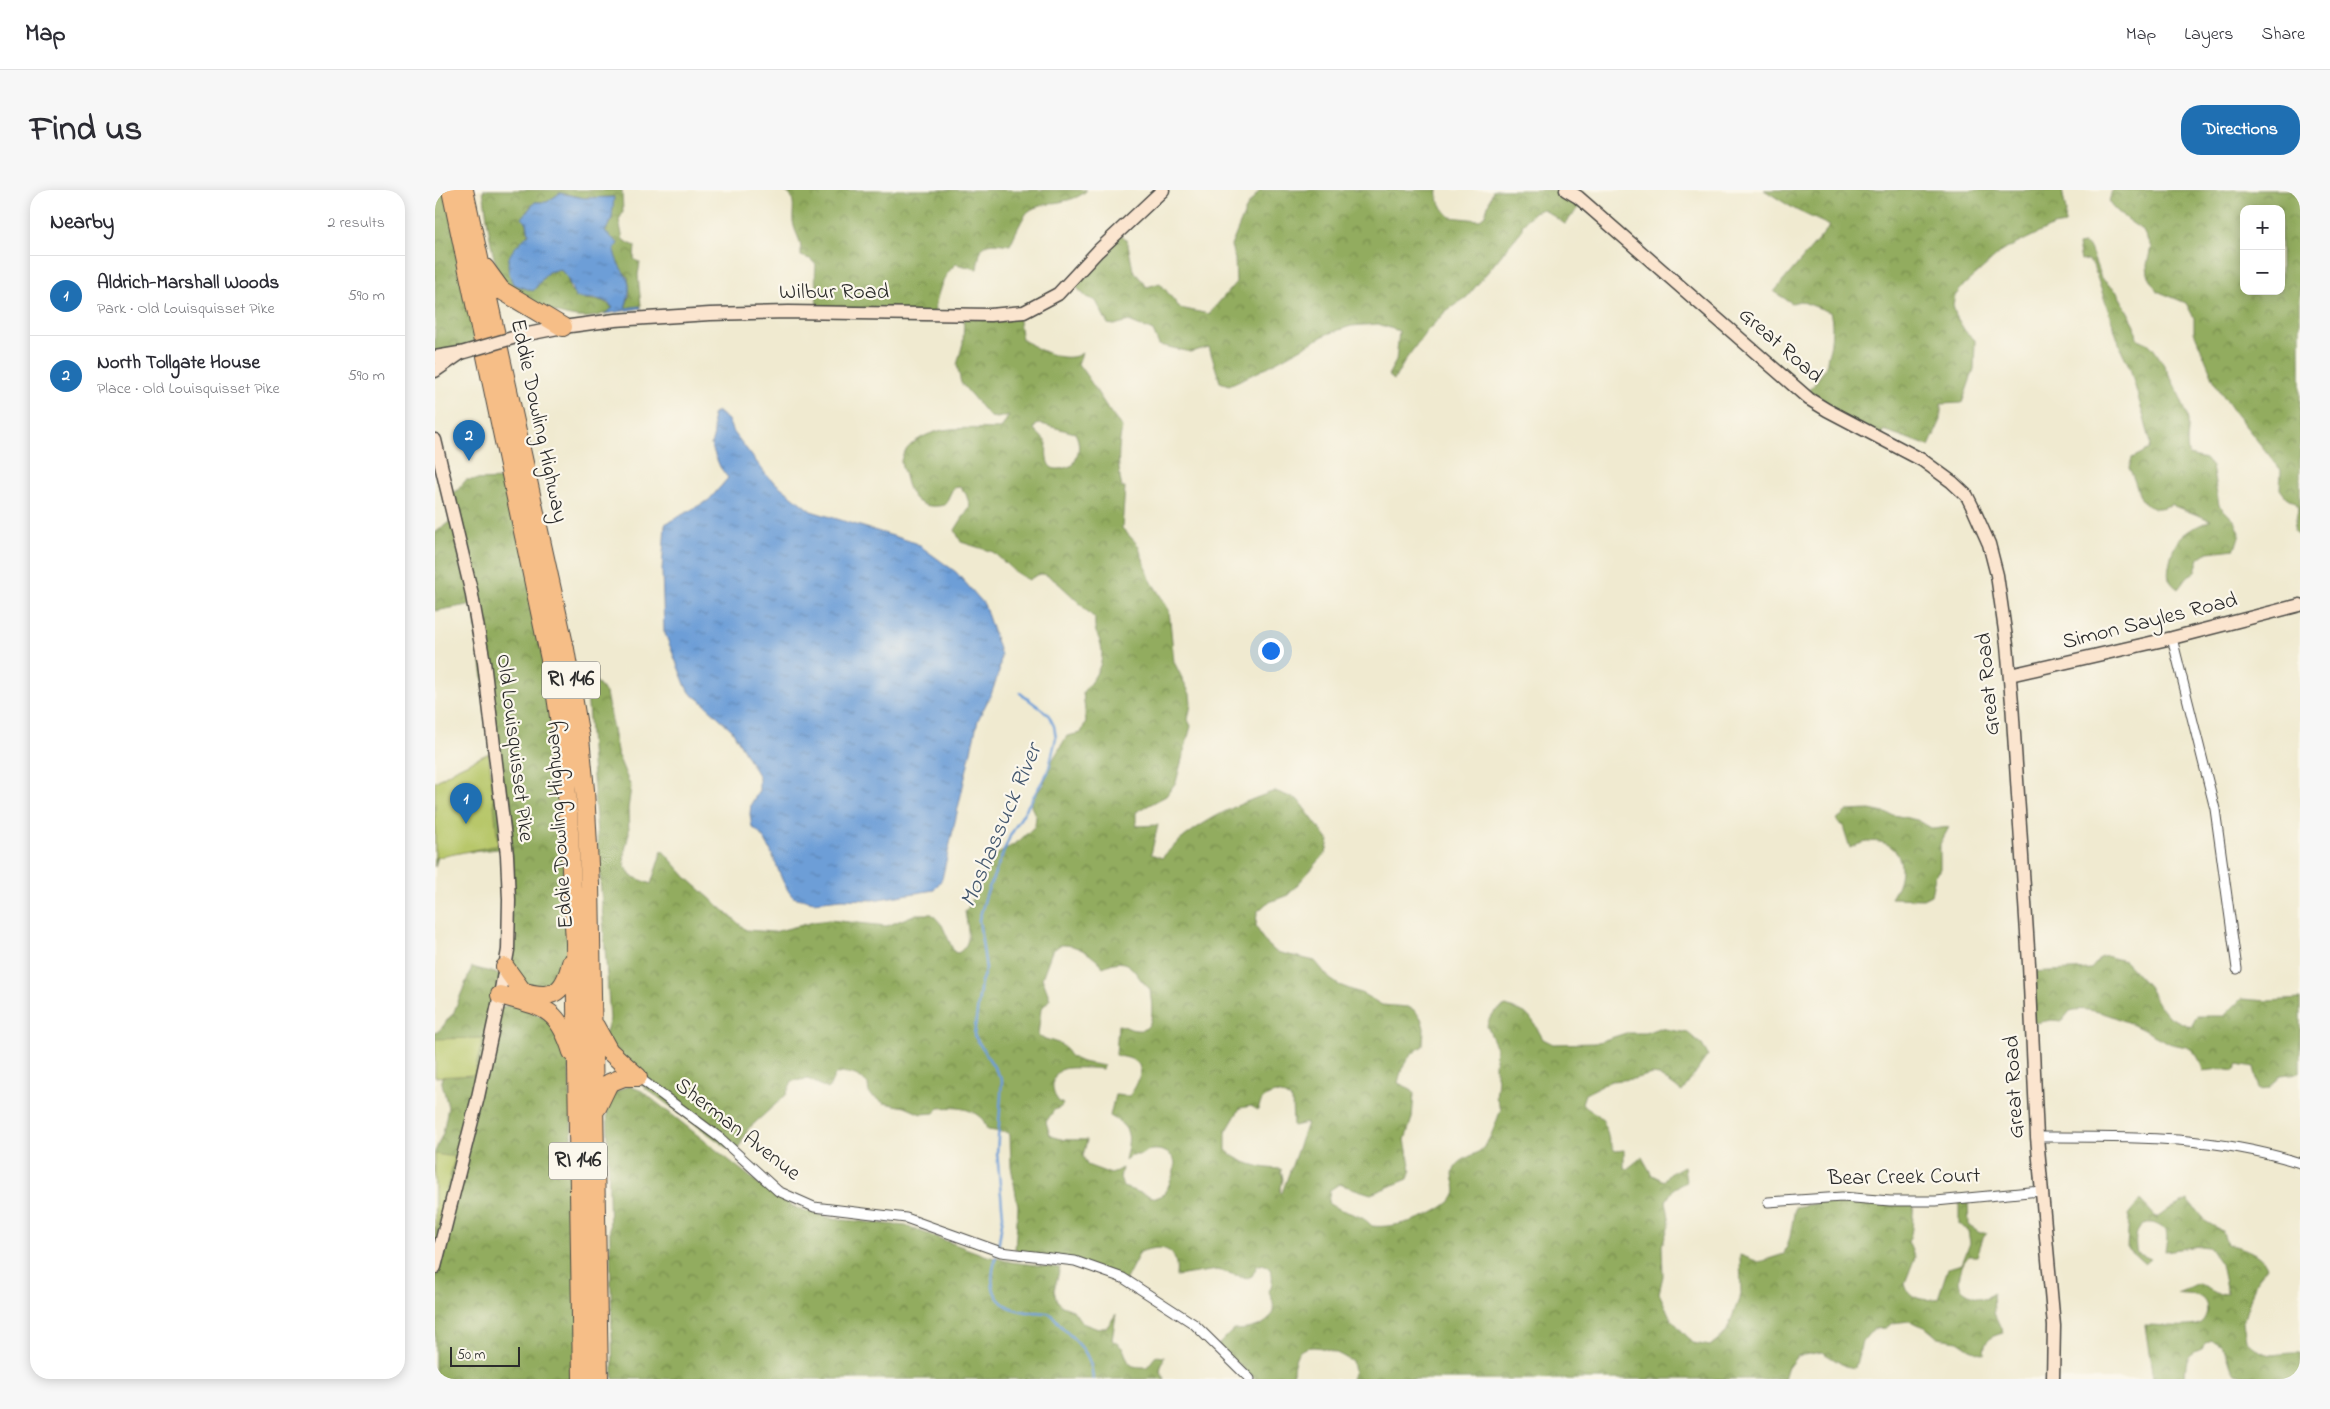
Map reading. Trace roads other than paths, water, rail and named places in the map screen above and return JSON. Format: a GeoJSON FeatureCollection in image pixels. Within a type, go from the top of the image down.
{"type":"FeatureCollection","features":[{"type":"Feature","properties":{"kind":"highway","name":"Eddie Dowling Highway"},"geometry":{"type":"LineString","coordinates":[[451,190],[552,669],[565,758],[575,942],[582,1379]]}},
{"type":"Feature","properties":{"kind":"highway","name":"Eddie Dowling Highway"},"geometry":{"type":"LineString","coordinates":[[464,190],[573,692],[585,790],[590,884],[590,967],[595,1114],[599,1379]]}},
{"type":"Feature","properties":{"kind":"highway"},"geometry":{"type":"LineString","coordinates":[[479,256],[490,276],[501,290],[563,327]]}},
{"type":"Feature","properties":{"kind":"highway"},"geometry":{"type":"LineString","coordinates":[[501,990],[546,995],[554,994],[567,981],[575,942]]}},
{"type":"Feature","properties":{"kind":"highway"},"geometry":{"type":"LineString","coordinates":[[505,967],[523,992]]}},
{"type":"Feature","properties":{"kind":"highway"},"geometry":{"type":"LineString","coordinates":[[501,990],[556,1017],[567,1032],[578,1070]]}},
{"type":"Feature","properties":{"kind":"highway"},"geometry":{"type":"LineString","coordinates":[[593,1023],[609,1051],[638,1077]]}},
{"type":"Feature","properties":{"kind":"highway"},"geometry":{"type":"LineString","coordinates":[[595,1114],[609,1083],[624,1077],[638,1077]]}},
{"type":"Feature","properties":{"kind":"street","name":"Wilbur Road"},"geometry":{"type":"LineString","coordinates":[[435,357],[461,353],[523,335],[563,327],[632,318],[789,312],[990,315],[1024,312],[1058,294],[1098,251],[1163,190]]}},
{"type":"Feature","properties":{"kind":"street","name":"Great Road"},"geometry":{"type":"LineString","coordinates":[[1566,190],[1577,194],[1809,399],[1922,460],[1952,482],[1967,496],[1989,544],[1997,575],[2009,676],[2029,964],[2037,1137],[2054,1326],[2053,1379]]}},
{"type":"Feature","properties":{"kind":"street","name":"Wilbur Road"},"geometry":{"type":"LineString","coordinates":[[435,371],[461,353]]}},
{"type":"Feature","properties":{"kind":"street","name":"Old Louisquisset Pike"},"geometry":{"type":"LineString","coordinates":[[435,440],[471,590],[484,662],[507,855],[509,925],[501,990],[478,1097],[435,1267]]}},
{"type":"Feature","properties":{"kind":"street","name":"Simon Sayles Road"},"geometry":{"type":"LineString","coordinates":[[2009,676],[2172,638],[2300,605]]}},
{"type":"Feature","properties":{"kind":"street"},"geometry":{"type":"LineString","coordinates":[[2172,638],[2215,809],[2237,969]]}},
{"type":"Feature","properties":{"kind":"street","name":"Sherman Avenue"},"geometry":{"type":"LineString","coordinates":[[638,1077],[720,1138],[767,1183],[801,1202],[825,1209],[907,1218],[1001,1252],[1075,1261],[1107,1272],[1131,1283],[1194,1324],[1250,1379]]}},
{"type":"Feature","properties":{"kind":"street"},"geometry":{"type":"LineString","coordinates":[[2037,1137],[2189,1140],[2270,1154],[2300,1163]]}},
{"type":"Feature","properties":{"kind":"street","name":"Bear Creek Court"},"geometry":{"type":"LineString","coordinates":[[1768,1202],[1842,1197],[1890,1201],[1936,1201],[2041,1190]]}},
{"type":"Feature","properties":{"kind":"water"},"geometry":{"type":"Polygon","coordinates":[[[560,193],[584,198],[614,197],[612,218],[605,232],[618,243],[614,250],[620,267],[628,281],[629,288],[625,308],[639,306],[642,308],[604,314],[613,308],[610,304],[601,300],[575,297],[567,277],[560,269],[548,272],[533,291],[513,284],[508,261],[513,251],[529,234],[527,223],[522,218],[535,202],[547,202],[560,193]]]}},
{"type":"Feature","properties":{"kind":"water"},"geometry":{"type":"Polygon","coordinates":[[[717,411],[728,420],[732,430],[768,477],[811,511],[916,543],[956,572],[984,604],[1001,655],[999,672],[992,692],[978,720],[942,879],[934,890],[873,900],[841,899],[814,902],[793,897],[782,880],[766,842],[752,827],[751,804],[759,791],[759,777],[732,730],[699,699],[693,696],[686,687],[664,631],[662,570],[665,524],[709,500],[728,478],[720,467],[711,445],[714,434],[712,415],[717,411]]]}},
{"type":"Feature","properties":{"kind":"waterway","name":"Moshassuck River"},"geometry":{"type":"LineString","coordinates":[[998,1248],[1003,1216],[997,1153],[1002,1080],[974,1035],[981,982],[986,969],[979,920],[986,895],[1010,836],[1048,772],[1056,738],[1054,726],[1048,714],[1020,693]]}},
{"type":"Feature","properties":{"kind":"waterway","name":"Moshassuck River"},"geometry":{"type":"LineString","coordinates":[[996,1257],[992,1278],[995,1294],[1000,1301],[1007,1306],[1027,1312],[1052,1315],[1084,1350],[1090,1362],[1093,1379]]}},
{"type":"Feature","properties":{"kind":"place","name":"North Tollgate House"},"geometry":{"type":"Point","coordinates":[469,461]}},
{"type":"Feature","properties":{"kind":"place","name":"Aldrich-Marshall Woods"},"geometry":{"type":"Point","coordinates":[466,824]}}]}
